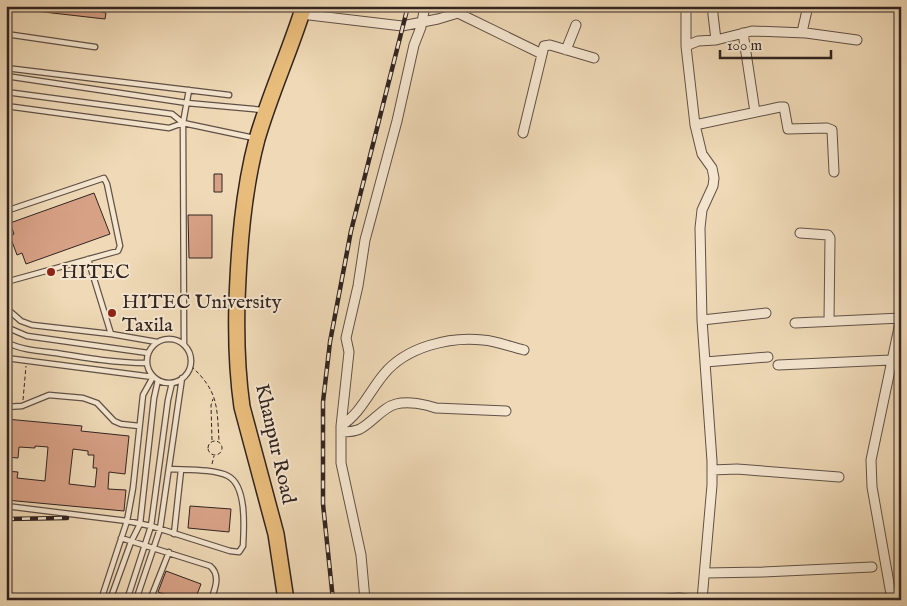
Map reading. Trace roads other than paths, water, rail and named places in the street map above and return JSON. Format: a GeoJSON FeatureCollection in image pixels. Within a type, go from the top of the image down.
{"type":"FeatureCollection","features":[{"type":"Feature","properties":{"kind":"highway","name":"Khanpur Road"},"geometry":{"type":"LineString","coordinates":[[286,600],[276,534],[242,407],[237,330],[244,199],[257,139],[303,10]]}},
{"type":"Feature","properties":{"kind":"street"},"geometry":{"type":"LineString","coordinates":[[365,600],[360,554],[341,464],[341,429],[349,352],[346,338],[358,286],[365,240],[425,6]]}},
{"type":"Feature","properties":{"kind":"street"},"geometry":{"type":"LineString","coordinates":[[303,10],[402,26],[422,23],[458,13],[468,6]]}},
{"type":"Feature","properties":{"kind":"street"},"geometry":{"type":"LineString","coordinates":[[686,6],[686,46],[695,125],[702,154],[712,168],[714,178],[713,186],[702,210],[700,228],[702,320],[712,470],[702,600]]}},
{"type":"Feature","properties":{"kind":"street"},"geometry":{"type":"LineString","coordinates":[[712,6],[716,40]]}},
{"type":"Feature","properties":{"kind":"street"},"geometry":{"type":"LineString","coordinates":[[802,32],[808,6]]}},
{"type":"Feature","properties":{"kind":"street"},"geometry":{"type":"LineString","coordinates":[[458,13],[542,54]]}},
{"type":"Feature","properties":{"kind":"street"},"geometry":{"type":"LineString","coordinates":[[566,50],[576,25]]}},
{"type":"Feature","properties":{"kind":"street"},"geometry":{"type":"LineString","coordinates":[[686,46],[698,41],[716,40],[743,33],[768,31],[802,32],[857,40]]}},
{"type":"Feature","properties":{"kind":"street"},"geometry":{"type":"LineString","coordinates":[[743,33],[755,112]]}},
{"type":"Feature","properties":{"kind":"street"},"geometry":{"type":"LineString","coordinates":[[523,133],[545,45],[594,58]]}},
{"type":"Feature","properties":{"kind":"street"},"geometry":{"type":"LineString","coordinates":[[695,125],[755,112],[784,108],[788,129],[827,128],[832,130],[834,172]]}},
{"type":"Feature","properties":{"kind":"street"},"geometry":{"type":"LineString","coordinates":[[800,233],[828,235],[830,238],[829,321]]}},
{"type":"Feature","properties":{"kind":"street"},"geometry":{"type":"LineString","coordinates":[[702,320],[766,313]]}},
{"type":"Feature","properties":{"kind":"street"},"geometry":{"type":"LineString","coordinates":[[795,323],[901,318],[871,460],[872,487],[892,600]]}},
{"type":"Feature","properties":{"kind":"street"},"geometry":{"type":"LineString","coordinates":[[341,429],[352,419],[385,373],[406,355],[427,347],[466,340],[483,340],[524,350]]}},
{"type":"Feature","properties":{"kind":"street"},"geometry":{"type":"LineString","coordinates":[[705,362],[768,357]]}},
{"type":"Feature","properties":{"kind":"street"},"geometry":{"type":"LineString","coordinates":[[778,365],[892,360]]}},
{"type":"Feature","properties":{"kind":"street"},"geometry":{"type":"LineString","coordinates":[[341,429],[354,431],[361,428],[396,404],[410,403],[436,408],[506,411]]}},
{"type":"Feature","properties":{"kind":"street"},"geometry":{"type":"LineString","coordinates":[[712,470],[737,469],[839,477]]}},
{"type":"Feature","properties":{"kind":"street"},"geometry":{"type":"LineString","coordinates":[[705,573],[872,568]]}},
{"type":"Feature","properties":{"kind":"street"},"geometry":{"type":"LineString","coordinates":[[656,600],[679,598],[692,600]]}},
{"type":"Feature","properties":{"kind":"lane"},"geometry":{"type":"LineString","coordinates":[[6,34],[95,47]]}},
{"type":"Feature","properties":{"kind":"lane"},"geometry":{"type":"LineString","coordinates":[[6,68],[230,95]]}},
{"type":"Feature","properties":{"kind":"lane"},"geometry":{"type":"LineString","coordinates":[[6,76],[187,103],[267,111]]}},
{"type":"Feature","properties":{"kind":"lane"},"geometry":{"type":"LineString","coordinates":[[6,358],[153,377],[172,383],[182,378],[188,371],[190,354],[184,344],[183,123],[189,90]]}},
{"type":"Feature","properties":{"kind":"lane"},"geometry":{"type":"LineString","coordinates":[[6,92],[172,114],[183,123],[257,139]]}},
{"type":"Feature","properties":{"kind":"lane"},"geometry":{"type":"LineString","coordinates":[[6,106],[169,128],[183,123]]}},
{"type":"Feature","properties":{"kind":"lane"},"geometry":{"type":"LineString","coordinates":[[6,211],[104,178],[108,184],[120,249],[6,282]]}},
{"type":"Feature","properties":{"kind":"lane"},"geometry":{"type":"LineString","coordinates":[[88,259],[112,334]]}},
{"type":"Feature","properties":{"kind":"lane"},"geometry":{"type":"LineString","coordinates":[[6,308],[20,321],[32,325],[112,334],[157,342]]}},
{"type":"Feature","properties":{"kind":"lane"},"geometry":{"type":"LineString","coordinates":[[6,327],[27,336],[148,353]]}},
{"type":"Feature","properties":{"kind":"lane"},"geometry":{"type":"LineString","coordinates":[[153,377],[146,363],[148,353],[157,342],[162,339],[174,339],[184,344]]}},
{"type":"Feature","properties":{"kind":"lane"},"geometry":{"type":"LineString","coordinates":[[6,342],[13,346],[30,350],[99,360],[146,363]]}},
{"type":"Feature","properties":{"kind":"lane"},"geometry":{"type":"LineString","coordinates":[[101,600],[127,521],[133,488],[143,394],[153,377]]}},
{"type":"Feature","properties":{"kind":"lane"},"geometry":{"type":"LineString","coordinates":[[136,600],[160,529],[182,378]]}},
{"type":"Feature","properties":{"kind":"lane"},"geometry":{"type":"LineString","coordinates":[[110,600],[131,542],[140,524],[158,380]]}},
{"type":"Feature","properties":{"kind":"lane"},"geometry":{"type":"LineString","coordinates":[[127,600],[151,526],[172,383]]}},
{"type":"Feature","properties":{"kind":"lane"},"geometry":{"type":"LineString","coordinates":[[6,407],[22,406],[42,397],[50,396],[83,398],[96,403],[114,421],[121,424],[140,426]]}},
{"type":"Feature","properties":{"kind":"lane"},"geometry":{"type":"LineString","coordinates":[[6,506],[127,521],[151,526],[235,552],[242,550],[242,496],[239,487],[229,477],[209,472],[170,469]]}},
{"type":"Feature","properties":{"kind":"lane"},"geometry":{"type":"LineString","coordinates":[[174,534],[181,470]]}},
{"type":"Feature","properties":{"kind":"lane"},"geometry":{"type":"LineString","coordinates":[[133,488],[143,489]]}},
{"type":"Feature","properties":{"kind":"lane"},"geometry":{"type":"LineString","coordinates":[[121,538],[204,563],[214,569],[217,580],[211,600]]}},
{"type":"Feature","properties":{"kind":"lane"},"geometry":{"type":"LineString","coordinates":[[150,600],[168,552]]}},
{"type":"Feature","properties":{"kind":"railway"},"geometry":{"type":"LineString","coordinates":[[333,600],[323,504],[323,402],[330,342],[351,231],[408,6]]}},
{"type":"Feature","properties":{"kind":"railway"},"geometry":{"type":"LineString","coordinates":[[6,519],[67,518]]}},
{"type":"Feature","properties":{"kind":"place","name":"HITEC"},"geometry":{"type":"Point","coordinates":[51,272]}},
{"type":"Feature","properties":{"kind":"place","name":"HITEC University Taxila"},"geometry":{"type":"Point","coordinates":[112,313]}}]}
